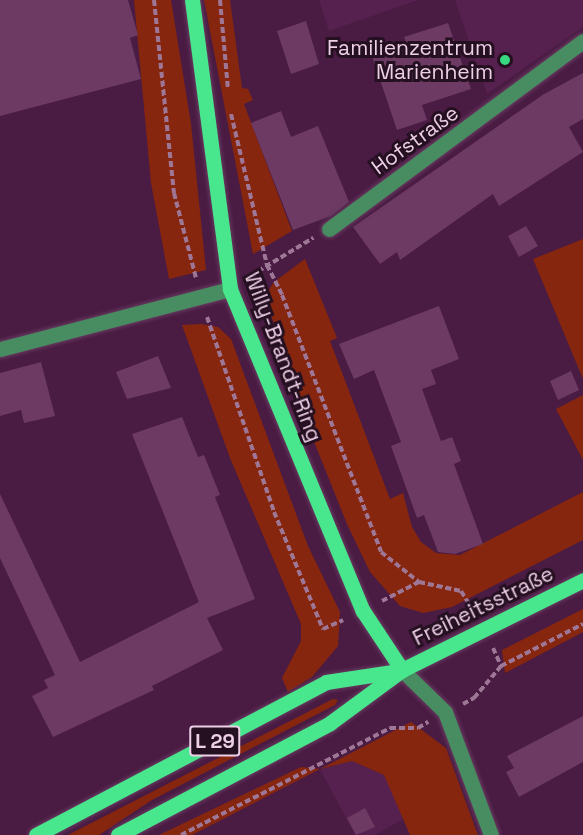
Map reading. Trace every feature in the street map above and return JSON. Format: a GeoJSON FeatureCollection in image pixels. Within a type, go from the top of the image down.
{"type":"FeatureCollection","features":[{"type":"Feature","properties":{"kind":"main road","name":"Willy-Brandt-Ring"},"geometry":{"type":"LineString","coordinates":[[192,0],[230,289],[363,611],[402,670]]}},
{"type":"Feature","properties":{"kind":"main road","name":"Freiheitsstraße"},"geometry":{"type":"LineString","coordinates":[[118,835],[330,723],[402,670],[583,580]]}},
{"type":"Feature","properties":{"kind":"main road","name":"Freiheitsstraße"},"geometry":{"type":"LineString","coordinates":[[36,835],[326,682],[402,670]]}},
{"type":"Feature","properties":{"kind":"street","name":"Hofstraße"},"geometry":{"type":"LineString","coordinates":[[329,229],[583,41]]}},
{"type":"Feature","properties":{"kind":"street"},"geometry":{"type":"LineString","coordinates":[[0,349],[230,289]]}},
{"type":"Feature","properties":{"kind":"street"},"geometry":{"type":"LineString","coordinates":[[402,670],[445,712],[491,835]]}},
{"type":"Feature","properties":{"kind":"path"},"geometry":{"type":"LineString","coordinates":[[220,0],[229,98]]}},
{"type":"Feature","properties":{"kind":"path"},"geometry":{"type":"LineString","coordinates":[[230,108],[267,265],[282,295],[381,552],[419,582],[461,591],[483,628],[501,666]]}},
{"type":"Feature","properties":{"kind":"path"},"geometry":{"type":"LineString","coordinates":[[230,289],[329,229]]}},
{"type":"Feature","properties":{"kind":"path"},"geometry":{"type":"LineString","coordinates":[[181,835],[390,728],[418,728],[474,699],[501,666],[583,624]]}},
{"type":"Feature","properties":{"kind":"shaded area"},"geometry":{"type":"Polygon","coordinates":[[[134,0],[171,0],[191,124],[206,270],[169,279],[151,183],[134,0]]]}},
{"type":"Feature","properties":{"kind":"shaded area"},"geometry":{"type":"Polygon","coordinates":[[[204,0],[230,0],[242,88],[248,89],[253,100],[244,104],[292,231],[253,254],[204,0]]]}},
{"type":"Feature","properties":{"kind":"shaded area"},"geometry":{"type":"Polygon","coordinates":[[[319,0],[418,0],[329,31],[319,0]]]}},
{"type":"Feature","properties":{"kind":"shaded area","name":"Familienzentrum Marienheim"},"geometry":{"type":"Polygon","coordinates":[[[455,0],[583,0],[583,27],[487,94],[455,0]]]}},
{"type":"Feature","properties":{"kind":"shaded area"},"geometry":{"type":"Polygon","coordinates":[[[583,239],[583,379],[533,259],[583,239]]]}},
{"type":"Feature","properties":{"kind":"shaded area"},"geometry":{"type":"Polygon","coordinates":[[[305,259],[337,338],[330,341],[390,499],[403,493],[412,527],[421,542],[436,553],[460,555],[583,492],[583,540],[452,607],[423,613],[400,606],[370,572],[347,524],[307,424],[267,303],[268,291],[274,282],[305,259]]]}},
{"type":"Feature","properties":{"kind":"shaded area"},"geometry":{"type":"Polygon","coordinates":[[[201,324],[218,327],[231,339],[308,546],[340,612],[338,646],[312,677],[288,692],[282,678],[301,641],[301,624],[230,458],[182,325],[201,324]]]}},
{"type":"Feature","properties":{"kind":"shaded area"},"geometry":{"type":"Polygon","coordinates":[[[583,395],[583,460],[556,409],[583,395]]]}},
{"type":"Feature","properties":{"kind":"shaded area"},"geometry":{"type":"Polygon","coordinates":[[[583,609],[583,632],[505,673],[502,650],[583,609]]]}},
{"type":"Feature","properties":{"kind":"shaded area"},"geometry":{"type":"Polygon","coordinates":[[[333,699],[338,700],[335,705],[152,800],[99,835],[68,835],[333,699]]]}},
{"type":"Feature","properties":{"kind":"shaded area"},"geometry":{"type":"Polygon","coordinates":[[[411,722],[446,748],[478,835],[410,835],[384,775],[352,761],[320,769],[411,722]]]}},
{"type":"Feature","properties":{"kind":"shaded area"},"geometry":{"type":"Polygon","coordinates":[[[352,761],[384,775],[405,818],[375,835],[355,835],[320,769],[352,761]]]}},
{"type":"Feature","properties":{"kind":"shaded area"},"geometry":{"type":"Polygon","coordinates":[[[301,767],[320,769],[192,835],[159,835],[301,767]]]}},
{"type":"Feature","properties":{"kind":"building"},"geometry":{"type":"Polygon","coordinates":[[[0,0],[128,0],[138,35],[130,38],[141,79],[0,116],[0,0]]]}},
{"type":"Feature","properties":{"kind":"building"},"geometry":{"type":"Polygon","coordinates":[[[306,21],[319,64],[291,74],[277,31],[306,21]]]}},
{"type":"Feature","properties":{"kind":"building"},"geometry":{"type":"Polygon","coordinates":[[[448,23],[471,89],[422,105],[427,120],[397,130],[372,56],[407,44],[404,37],[448,23]]]}},
{"type":"Feature","properties":{"kind":"building"},"geometry":{"type":"Polygon","coordinates":[[[583,73],[583,119],[569,127],[583,152],[499,206],[493,194],[400,260],[397,252],[380,264],[353,227],[544,94],[583,73]]]}},
{"type":"Feature","properties":{"kind":"building"},"geometry":{"type":"Polygon","coordinates":[[[281,111],[291,137],[318,126],[349,202],[331,216],[293,230],[251,123],[281,111]]]}},
{"type":"Feature","properties":{"kind":"building"},"geometry":{"type":"Polygon","coordinates":[[[526,226],[538,246],[519,257],[508,236],[526,226]]]}},
{"type":"Feature","properties":{"kind":"building"},"geometry":{"type":"Polygon","coordinates":[[[439,306],[459,359],[431,370],[436,384],[422,389],[441,441],[452,437],[461,461],[454,464],[483,544],[455,554],[438,552],[424,515],[417,518],[391,446],[401,442],[374,370],[354,379],[339,344],[439,306]]]}},
{"type":"Feature","properties":{"kind":"building"},"geometry":{"type":"Polygon","coordinates":[[[158,356],[171,388],[127,399],[116,372],[158,356]]]}},
{"type":"Feature","properties":{"kind":"building"},"geometry":{"type":"Polygon","coordinates":[[[41,362],[55,416],[24,423],[21,410],[0,416],[0,373],[41,362]]]}},
{"type":"Feature","properties":{"kind":"building"},"geometry":{"type":"Polygon","coordinates":[[[571,371],[579,390],[558,400],[550,381],[571,371]]]}},
{"type":"Feature","properties":{"kind":"building"},"geometry":{"type":"Polygon","coordinates":[[[182,417],[198,457],[204,455],[220,495],[215,497],[255,599],[207,618],[223,650],[152,686],[154,690],[53,737],[32,696],[48,688],[44,680],[55,675],[0,558],[0,494],[80,662],[199,602],[132,434],[182,417]]]}},
{"type":"Feature","properties":{"kind":"building"},"geometry":{"type":"Polygon","coordinates":[[[583,716],[583,762],[519,797],[506,772],[514,768],[507,756],[583,716]]]}},
{"type":"Feature","properties":{"kind":"building"},"geometry":{"type":"Polygon","coordinates":[[[365,808],[375,827],[356,835],[347,818],[365,808]]]}},
{"type":"Feature","properties":{"kind":"place","name":"Familienzentrum Marienheim"},"geometry":{"type":"Point","coordinates":[505,60]}}]}
